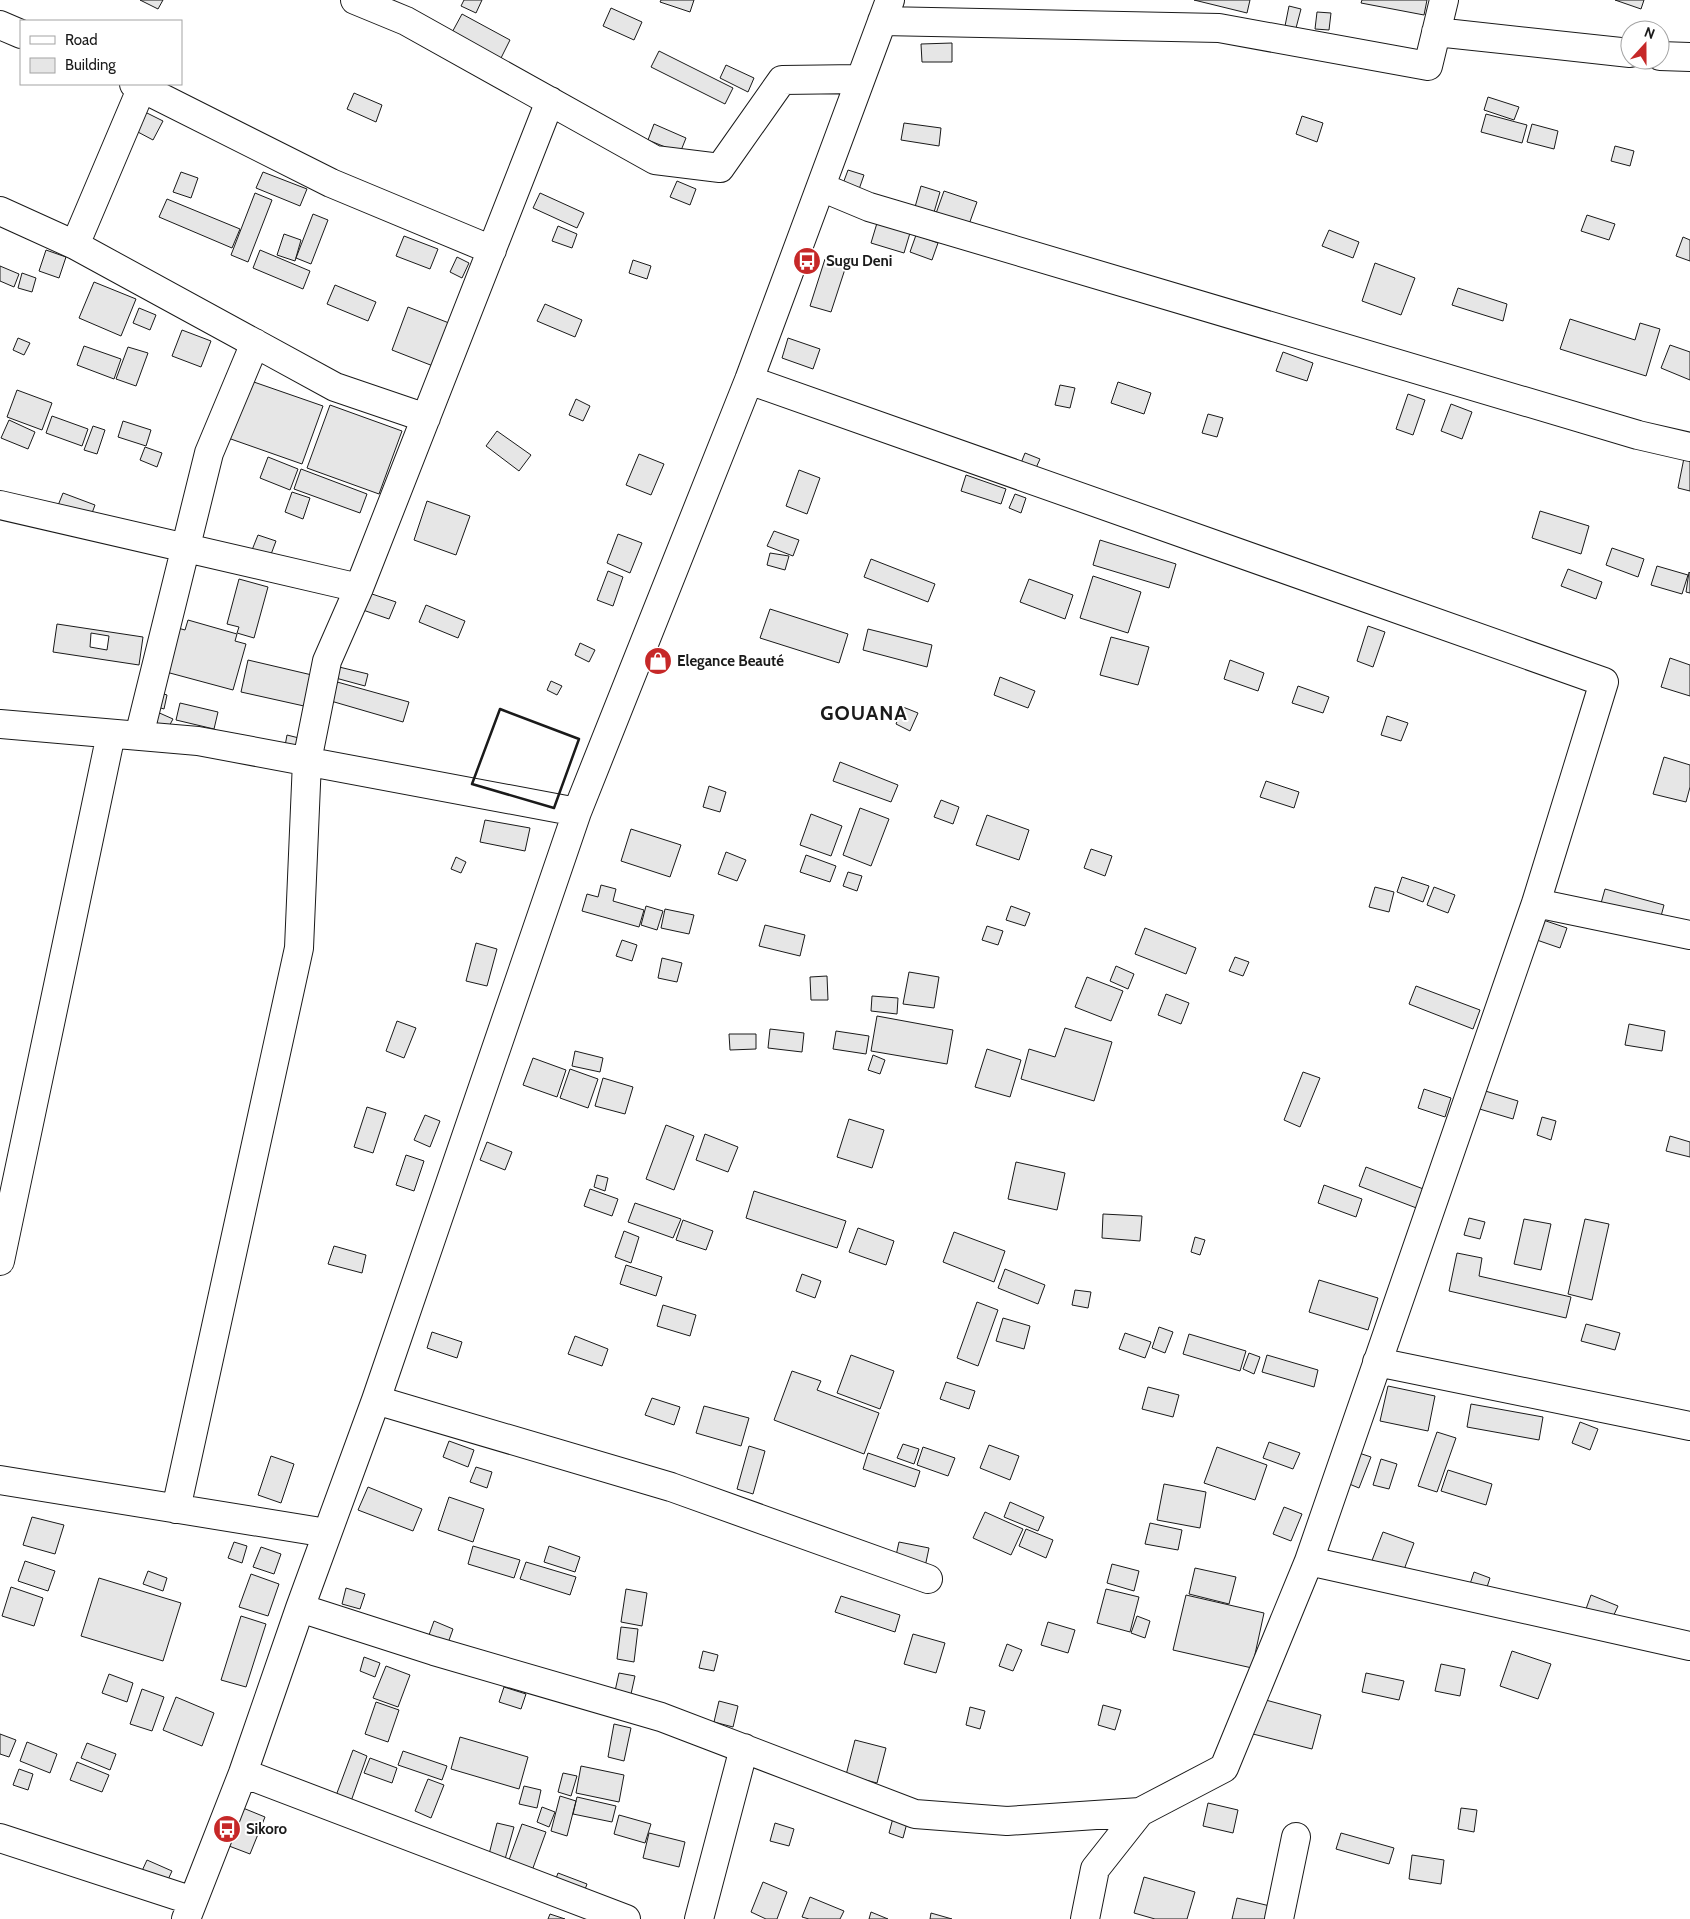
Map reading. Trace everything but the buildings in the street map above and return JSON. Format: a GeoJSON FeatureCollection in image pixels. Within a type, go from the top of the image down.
{"type":"FeatureCollection","features":[{"type":"Feature","properties":{"kind":"street"},"geometry":{"type":"LineString","coordinates":[[355,0],[406,21],[655,160],[720,168],[782,80],[859,79]]}},
{"type":"Feature","properties":{"kind":"street"},"geometry":{"type":"LineString","coordinates":[[0,1838],[190,1910],[243,1773],[300,1608],[376,1400],[577,812],[749,380],[886,10],[1219,28],[1428,66],[1444,0]]}},
{"type":"Feature","properties":{"kind":"street"},"geometry":{"type":"LineString","coordinates":[[0,25],[20,34]]}},
{"type":"Feature","properties":{"kind":"street"},"geometry":{"type":"LineString","coordinates":[[1436,32],[1620,52]]}},
{"type":"Feature","properties":{"kind":"street"},"geometry":{"type":"LineString","coordinates":[[1670,56],[1690,56]]}},
{"type":"Feature","properties":{"kind":"street"},"geometry":{"type":"LineString","coordinates":[[75,245],[138,86],[331,183],[492,250]]}},
{"type":"Feature","properties":{"kind":"street"},"geometry":{"type":"LineString","coordinates":[[176,1509],[299,948],[307,761],[327,661],[360,588],[550,102]]}},
{"type":"Feature","properties":{"kind":"street"},"geometry":{"type":"LineString","coordinates":[[821,187],[869,207],[1628,432],[1690,447]]}},
{"type":"Feature","properties":{"kind":"street"},"geometry":{"type":"LineString","coordinates":[[0,211],[75,245],[335,386],[426,418]]}},
{"type":"Feature","properties":{"kind":"street"},"geometry":{"type":"LineString","coordinates":[[138,736],[208,453],[255,343]]}},
{"type":"Feature","properties":{"kind":"street"},"geometry":{"type":"LineString","coordinates":[[300,1608],[434,1651],[660,1717],[915,1814],[1007,1822],[1140,1812],[1224,1768],[1309,1561],[1536,903],[1604,682],[749,380]]}},
{"type":"Feature","properties":{"kind":"street"},"geometry":{"type":"LineString","coordinates":[[0,505],[360,588]]}},
{"type":"Feature","properties":{"kind":"street"},"geometry":{"type":"LineString","coordinates":[[0,724],[198,741],[577,812]]}},
{"type":"Feature","properties":{"kind":"street"},"geometry":{"type":"LineString","coordinates":[[0,1261],[111,734]]}},
{"type":"Feature","properties":{"kind":"street"},"geometry":{"type":"LineString","coordinates":[[1536,903],[1690,935]]}},
{"type":"Feature","properties":{"kind":"street"},"geometry":{"type":"LineString","coordinates":[[1377,1362],[1690,1426]]}},
{"type":"Feature","properties":{"kind":"street"},"geometry":{"type":"LineString","coordinates":[[376,1400],[671,1487],[928,1579]]}},
{"type":"Feature","properties":{"kind":"street"},"geometry":{"type":"LineString","coordinates":[[0,1480],[327,1533]]}},
{"type":"Feature","properties":{"kind":"street"},"geometry":{"type":"LineString","coordinates":[[1309,1561],[1690,1646]]}},
{"type":"Feature","properties":{"kind":"street"},"geometry":{"type":"LineString","coordinates":[[699,1919],[744,1748]]}},
{"type":"Feature","properties":{"kind":"street"},"geometry":{"type":"LineString","coordinates":[[243,1773],[626,1919]]}},
{"type":"Feature","properties":{"kind":"street"},"geometry":{"type":"LineString","coordinates":[[1085,1919],[1095,1869],[1140,1812]]}},
{"type":"Feature","properties":{"kind":"street"},"geometry":{"type":"LineString","coordinates":[[1278,1919],[1296,1838]]}},
{"type":"Feature","properties":{"kind":"wall"},"geometry":{"type":"LineString","coordinates":[[500,709],[579,739],[554,808],[472,784],[500,709]]}},
{"type":"Feature","properties":{"kind":"place","name":"Sugu Deni"},"geometry":{"type":"Point","coordinates":[807,261]}},
{"type":"Feature","properties":{"kind":"place","name":"Elegance Beauté"},"geometry":{"type":"Point","coordinates":[658,661]}},
{"type":"Feature","properties":{"kind":"place","name":"Sikoro"},"geometry":{"type":"Point","coordinates":[227,1829]}},
{"type":"Feature","properties":{"kind":"district","name":"GOUANA"},"geometry":{"type":"Point","coordinates":[864,713]}}]}
